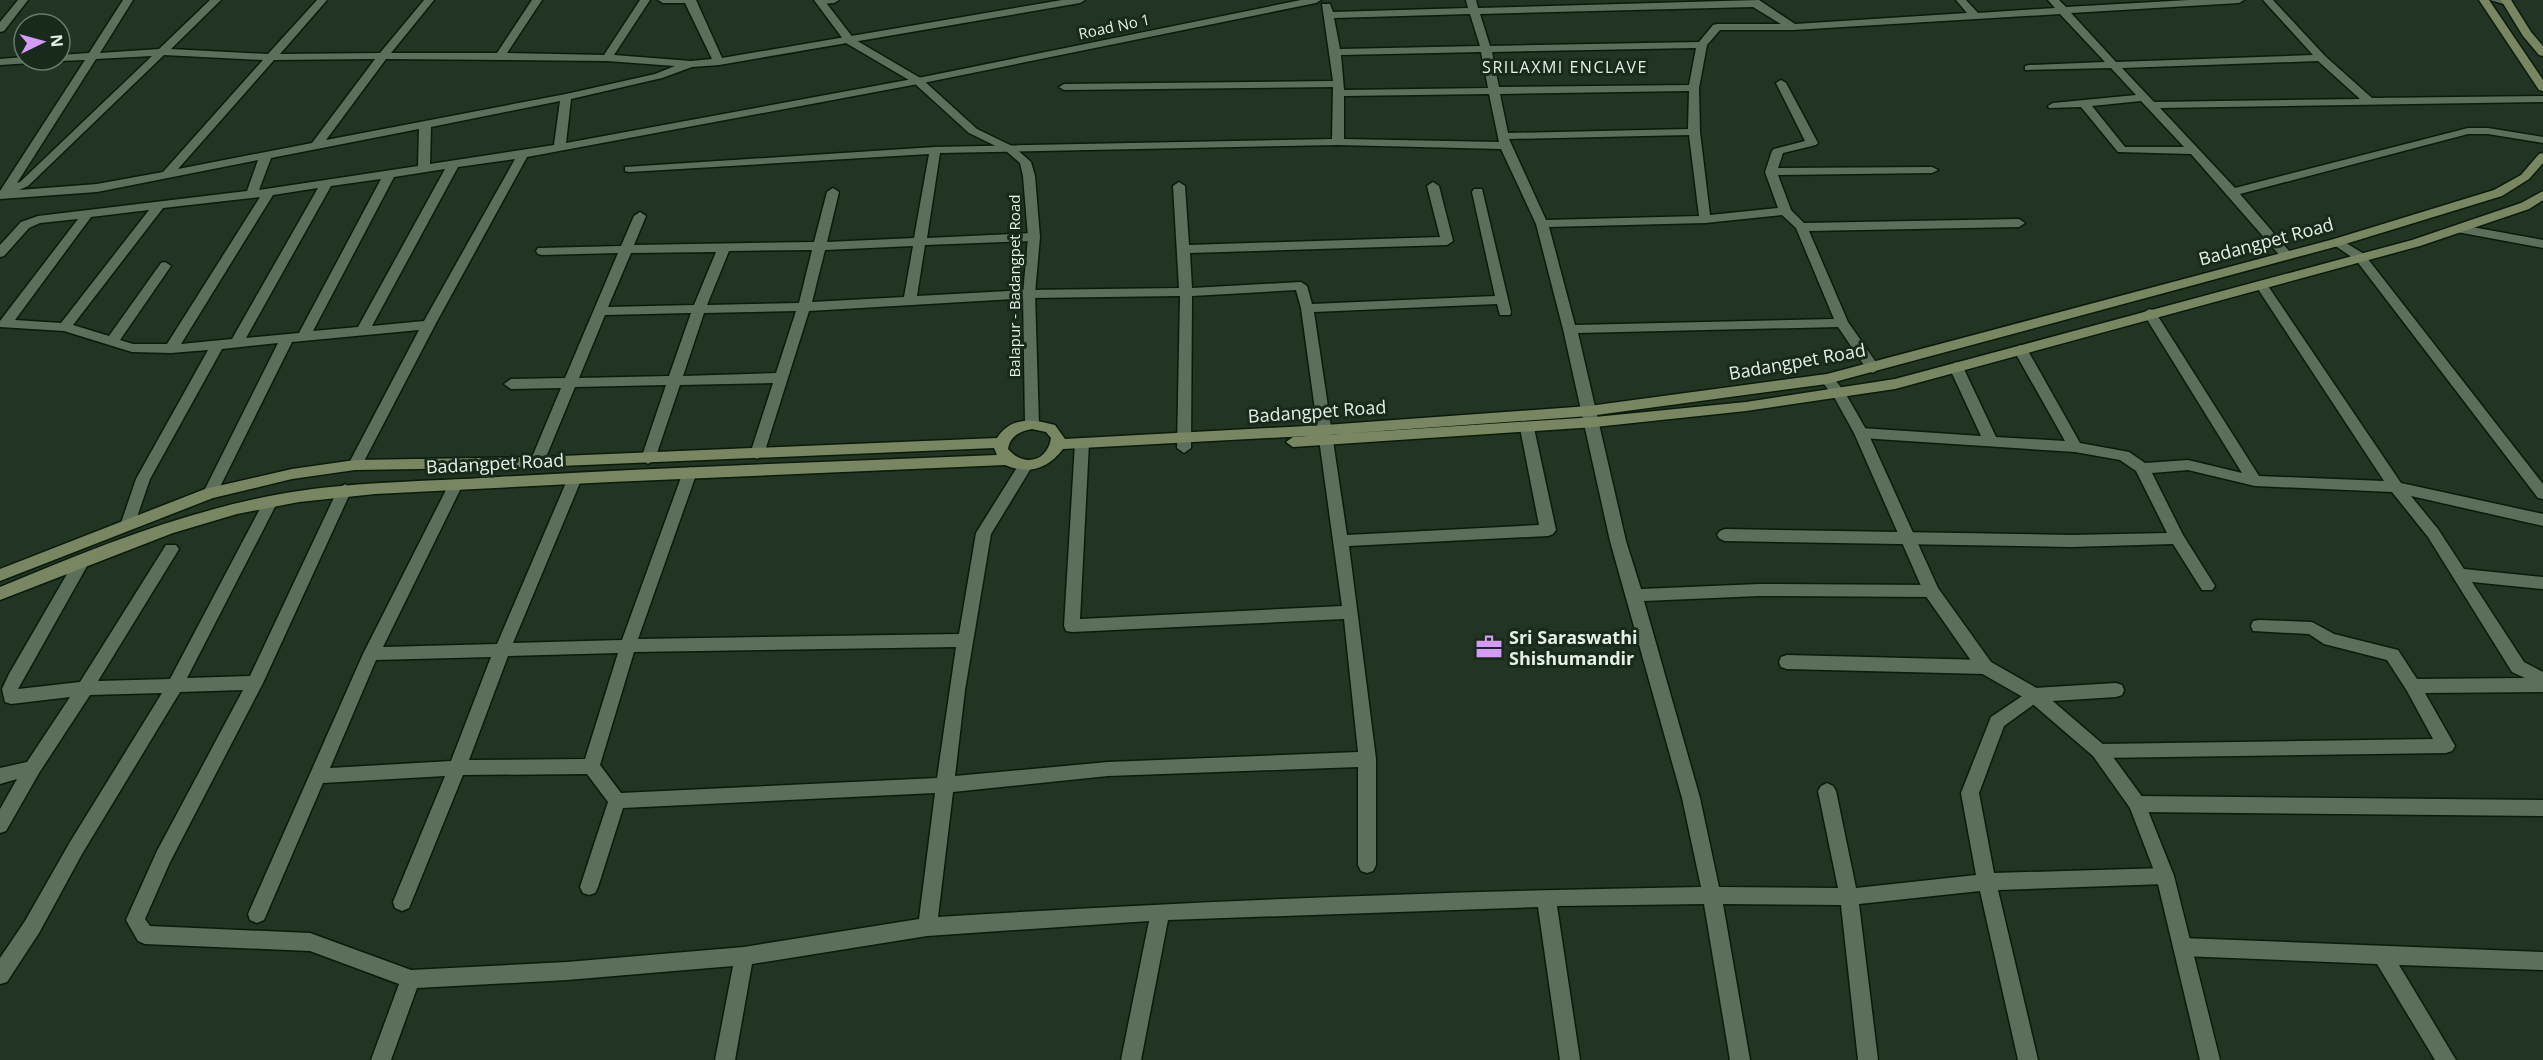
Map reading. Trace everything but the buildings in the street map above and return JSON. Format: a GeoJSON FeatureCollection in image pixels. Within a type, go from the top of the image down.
{"type":"FeatureCollection","features":[{"type":"Feature","properties":{"kind":"main road"},"geometry":{"type":"LineString","coordinates":[[2484,0],[2543,88]]}},
{"type":"Feature","properties":{"kind":"main road"},"geometry":{"type":"LineString","coordinates":[[2506,1],[2527,34],[2543,53]]}},
{"type":"Feature","properties":{"kind":"main road","name":"Badangpet Road"},"geometry":{"type":"LineString","coordinates":[[1326,435],[1527,428],[1827,379],[2338,242],[2498,193],[2525,177],[2543,156]]}},
{"type":"Feature","properties":{"kind":"main road","name":"Badangpet Road"},"geometry":{"type":"LineString","coordinates":[[0,594],[165,528],[271,501],[345,489],[455,486],[690,472],[1009,460],[1026,465],[1041,462],[1056,449],[1184,444],[1590,417],[1839,394],[1895,384],[2149,313],[2262,286],[2461,229],[2525,206],[2543,195]]}},
{"type":"Feature","properties":{"kind":"main road"},"geometry":{"type":"LineString","coordinates":[[1009,460],[1004,455],[1001,443],[1009,432],[1032,424],[1049,427],[1055,432],[1056,449]]}},
{"type":"Feature","properties":{"kind":"main road","name":"Badangpet Road"},"geometry":{"type":"LineString","coordinates":[[0,574],[210,493],[292,474],[355,465],[648,459],[1001,443]]}},
{"type":"Feature","properties":{"kind":"street"},"geometry":{"type":"LineString","coordinates":[[0,29],[23,0]]}},
{"type":"Feature","properties":{"kind":"street"},"geometry":{"type":"LineString","coordinates":[[2,193],[128,0]]}},
{"type":"Feature","properties":{"kind":"street"},"geometry":{"type":"LineString","coordinates":[[2,193],[24,184],[216,0]]}},
{"type":"Feature","properties":{"kind":"street"},"geometry":{"type":"LineString","coordinates":[[167,174],[322,0]]}},
{"type":"Feature","properties":{"kind":"street"},"geometry":{"type":"LineString","coordinates":[[318,144],[382,56],[429,0]]}},
{"type":"Feature","properties":{"kind":"street"},"geometry":{"type":"LineString","coordinates":[[500,56],[537,0]]}},
{"type":"Feature","properties":{"kind":"street"},"geometry":{"type":"LineString","coordinates":[[607,58],[645,0]]}},
{"type":"Feature","properties":{"kind":"street"},"geometry":{"type":"LineString","coordinates":[[663,0],[690,0],[719,62]]}},
{"type":"Feature","properties":{"kind":"street"},"geometry":{"type":"LineString","coordinates":[[820,1],[834,0]]}},
{"type":"Feature","properties":{"kind":"street"},"geometry":{"type":"LineString","coordinates":[[72,57],[163,52],[269,57],[607,58],[691,64],[719,62],[1080,0]]}},
{"type":"Feature","properties":{"kind":"street","name":"Road No 1"},"geometry":{"type":"LineString","coordinates":[[0,253],[25,225],[38,220],[86,216],[269,192],[523,154],[918,81],[1316,0]]}},
{"type":"Feature","properties":{"kind":"street"},"geometry":{"type":"LineString","coordinates":[[1324,0],[1335,52],[1338,142]]}},
{"type":"Feature","properties":{"kind":"street"},"geometry":{"type":"LineString","coordinates":[[1961,0],[1975,16]]}},
{"type":"Feature","properties":{"kind":"street"},"geometry":{"type":"LineString","coordinates":[[2054,0],[2232,192],[2286,255]]}},
{"type":"Feature","properties":{"kind":"street"},"geometry":{"type":"LineString","coordinates":[[1705,219],[1694,132],[1694,88],[1702,45],[1717,27],[1793,27],[2239,0]]}},
{"type":"Feature","properties":{"kind":"street"},"geometry":{"type":"LineString","coordinates":[[2268,0],[2321,58],[2369,101]]}},
{"type":"Feature","properties":{"kind":"street"},"geometry":{"type":"LineString","coordinates":[[2495,0],[2506,1]]}},
{"type":"Feature","properties":{"kind":"street","name":"Balapur - Badangpet Road"},"geometry":{"type":"LineString","coordinates":[[820,1],[850,40],[918,81],[973,131],[1010,149],[1025,162],[1029,176],[1034,237],[1029,294],[1032,424]]}},
{"type":"Feature","properties":{"kind":"street"},"geometry":{"type":"LineString","coordinates":[[1329,15],[1474,5],[1754,2],[1793,27]]}},
{"type":"Feature","properties":{"kind":"street"},"geometry":{"type":"LineString","coordinates":[[1474,5],[1486,50],[1504,141],[1542,224],[1570,329],[1618,541],[1691,798],[1712,895],[1740,1060]]}},
{"type":"Feature","properties":{"kind":"street"},"geometry":{"type":"LineString","coordinates":[[1335,52],[1702,45]]}},
{"type":"Feature","properties":{"kind":"street"},"geometry":{"type":"LineString","coordinates":[[2029,68],[2321,58]]}},
{"type":"Feature","properties":{"kind":"street"},"geometry":{"type":"LineString","coordinates":[[2,193],[97,188],[566,97],[658,76],[691,64]]}},
{"type":"Feature","properties":{"kind":"street"},"geometry":{"type":"LineString","coordinates":[[1780,83],[1812,143],[1778,151],[1771,172],[1785,211],[1801,227],[1842,324],[1874,368]]}},
{"type":"Feature","properties":{"kind":"street"},"geometry":{"type":"LineString","coordinates":[[1064,87],[1493,91],[1694,88]]}},
{"type":"Feature","properties":{"kind":"street"},"geometry":{"type":"LineString","coordinates":[[560,146],[566,97]]}},
{"type":"Feature","properties":{"kind":"street"},"geometry":{"type":"LineString","coordinates":[[2053,106],[2083,102],[2146,101],[2543,99]]}},
{"type":"Feature","properties":{"kind":"street"},"geometry":{"type":"LineString","coordinates":[[2083,102],[2122,150],[2194,151]]}},
{"type":"Feature","properties":{"kind":"street"},"geometry":{"type":"LineString","coordinates":[[424,168],[425,124]]}},
{"type":"Feature","properties":{"kind":"street"},"geometry":{"type":"LineString","coordinates":[[2232,192],[2468,131],[2488,131],[2543,140]]}},
{"type":"Feature","properties":{"kind":"street"},"geometry":{"type":"LineString","coordinates":[[630,169],[934,150],[1504,141],[1694,132]]}},
{"type":"Feature","properties":{"kind":"street"},"geometry":{"type":"LineString","coordinates":[[910,302],[934,150]]}},
{"type":"Feature","properties":{"kind":"street"},"geometry":{"type":"LineString","coordinates":[[252,194],[266,154]]}},
{"type":"Feature","properties":{"kind":"street"},"geometry":{"type":"LineString","coordinates":[[355,465],[428,325],[523,154]]}},
{"type":"Feature","properties":{"kind":"street"},"geometry":{"type":"LineString","coordinates":[[362,332],[454,164]]}},
{"type":"Feature","properties":{"kind":"street"},"geometry":{"type":"LineString","coordinates":[[1771,172],[1932,170]]}},
{"type":"Feature","properties":{"kind":"street"},"geometry":{"type":"LineString","coordinates":[[303,337],[390,173]]}},
{"type":"Feature","properties":{"kind":"street"},"geometry":{"type":"LineString","coordinates":[[236,343],[326,184]]}},
{"type":"Feature","properties":{"kind":"street"},"geometry":{"type":"LineString","coordinates":[[1179,186],[1185,249],[1186,292],[1184,444]]}},
{"type":"Feature","properties":{"kind":"street"},"geometry":{"type":"LineString","coordinates":[[1185,249],[1447,241],[1433,186]]}},
{"type":"Feature","properties":{"kind":"street"},"geometry":{"type":"LineString","coordinates":[[171,349],[269,192]]}},
{"type":"Feature","properties":{"kind":"street"},"geometry":{"type":"LineString","coordinates":[[757,454],[804,307],[833,192]]}},
{"type":"Feature","properties":{"kind":"street"},"geometry":{"type":"LineString","coordinates":[[1307,308],[1503,306],[1478,192]]}},
{"type":"Feature","properties":{"kind":"street"},"geometry":{"type":"LineString","coordinates":[[65,327],[158,207]]}},
{"type":"Feature","properties":{"kind":"street"},"geometry":{"type":"LineString","coordinates":[[1542,224],[1705,219],[1785,211]]}},
{"type":"Feature","properties":{"kind":"street"},"geometry":{"type":"LineString","coordinates":[[86,216],[5,324],[65,327],[132,348],[171,349],[428,325]]}},
{"type":"Feature","properties":{"kind":"street"},"geometry":{"type":"LineString","coordinates":[[537,462],[640,216]]}},
{"type":"Feature","properties":{"kind":"street"},"geometry":{"type":"LineString","coordinates":[[1801,227],[2019,223]]}},
{"type":"Feature","properties":{"kind":"street"},"geometry":{"type":"LineString","coordinates":[[2461,229],[2541,246]]}},
{"type":"Feature","properties":{"kind":"street"},"geometry":{"type":"LineString","coordinates":[[542,251],[818,246],[1034,237]]}},
{"type":"Feature","properties":{"kind":"street"},"geometry":{"type":"LineString","coordinates":[[2338,242],[2360,258],[2543,494]]}},
{"type":"Feature","properties":{"kind":"street"},"geometry":{"type":"LineString","coordinates":[[648,459],[699,308],[724,248]]}},
{"type":"Feature","properties":{"kind":"street"},"geometry":{"type":"LineString","coordinates":[[112,342],[165,266]]}},
{"type":"Feature","properties":{"kind":"street"},"geometry":{"type":"LineString","coordinates":[[602,311],[804,307],[1029,294],[1186,292],[1302,286],[1351,612],[1367,759],[1367,865]]}},
{"type":"Feature","properties":{"kind":"street"},"geometry":{"type":"LineString","coordinates":[[2262,286],[2396,487],[2433,533],[2518,667],[2543,680]]}},
{"type":"Feature","properties":{"kind":"street"},"geometry":{"type":"LineString","coordinates":[[2149,313],[2255,481]]}},
{"type":"Feature","properties":{"kind":"street"},"geometry":{"type":"LineString","coordinates":[[1570,329],[1842,324]]}},
{"type":"Feature","properties":{"kind":"street"},"geometry":{"type":"LineString","coordinates":[[210,493],[287,339]]}},
{"type":"Feature","properties":{"kind":"street"},"geometry":{"type":"LineString","coordinates":[[128,523],[143,480],[217,345]]}},
{"type":"Feature","properties":{"kind":"street"},"geometry":{"type":"LineString","coordinates":[[2020,349],[2075,447]]}},
{"type":"Feature","properties":{"kind":"street"},"geometry":{"type":"LineString","coordinates":[[1956,367],[1991,442]]}},
{"type":"Feature","properties":{"kind":"street"},"geometry":{"type":"LineString","coordinates":[[511,384],[781,378]]}},
{"type":"Feature","properties":{"kind":"street"},"geometry":{"type":"LineString","coordinates":[[1827,379],[1839,394],[1861,433],[1931,591],[1985,667],[2034,695],[2099,751],[2137,804],[2164,876],[2210,1060]]}},
{"type":"Feature","properties":{"kind":"street"},"geometry":{"type":"LineString","coordinates":[[1340,541],[1548,530],[1527,428]]}},
{"type":"Feature","properties":{"kind":"street"},"geometry":{"type":"LineString","coordinates":[[1861,433],[2075,447],[2124,456],[2142,468],[2177,538],[2207,586]]}},
{"type":"Feature","properties":{"kind":"street"},"geometry":{"type":"LineString","coordinates":[[1082,448],[1072,626],[1351,612]]}},
{"type":"Feature","properties":{"kind":"street"},"geometry":{"type":"LineString","coordinates":[[927,927],[944,785],[965,640],[984,533],[1026,465]]}},
{"type":"Feature","properties":{"kind":"street"},"geometry":{"type":"LineString","coordinates":[[2142,468],[2188,465],[2255,481],[2396,487],[2543,520]]}},
{"type":"Feature","properties":{"kind":"street"},"geometry":{"type":"LineString","coordinates":[[591,765],[628,646],[690,472]]}},
{"type":"Feature","properties":{"kind":"street"},"geometry":{"type":"LineString","coordinates":[[402,902],[502,650],[575,478]]}},
{"type":"Feature","properties":{"kind":"street"},"geometry":{"type":"LineString","coordinates":[[257,914],[371,654],[455,486]]}},
{"type":"Feature","properties":{"kind":"street"},"geometry":{"type":"LineString","coordinates":[[345,489],[255,683],[163,857],[135,920],[145,935],[310,942],[411,979],[567,971],[744,956],[927,927],[1160,912],[1546,898],[1712,895],[1849,897],[1987,882],[2164,876]]}},
{"type":"Feature","properties":{"kind":"street"},"geometry":{"type":"LineString","coordinates":[[0,975],[32,927],[76,848],[174,687],[271,501]]}},
{"type":"Feature","properties":{"kind":"street"},"geometry":{"type":"LineString","coordinates":[[1725,535],[1910,540],[2071,541],[2177,538]]}},
{"type":"Feature","properties":{"kind":"street"},"geometry":{"type":"LineString","coordinates":[[0,825],[33,768],[171,549]]}},
{"type":"Feature","properties":{"kind":"street"},"geometry":{"type":"LineString","coordinates":[[83,559],[15,679],[10,689],[11,697],[85,688],[255,683]]}},
{"type":"Feature","properties":{"kind":"street"},"geometry":{"type":"LineString","coordinates":[[2460,575],[2543,583]]}},
{"type":"Feature","properties":{"kind":"street"},"geometry":{"type":"LineString","coordinates":[[1635,595],[1760,590],[1931,591]]}},
{"type":"Feature","properties":{"kind":"street"},"geometry":{"type":"LineString","coordinates":[[2099,751],[2446,746],[2413,686],[2392,655],[2330,639],[2312,628],[2259,626]]}},
{"type":"Feature","properties":{"kind":"street"},"geometry":{"type":"LineString","coordinates":[[371,654],[628,646],[965,640]]}},
{"type":"Feature","properties":{"kind":"street"},"geometry":{"type":"LineString","coordinates":[[1786,662],[1985,667]]}},
{"type":"Feature","properties":{"kind":"street"},"geometry":{"type":"LineString","coordinates":[[2413,686],[2543,685]]}},
{"type":"Feature","properties":{"kind":"street"},"geometry":{"type":"LineString","coordinates":[[2028,1060],[1987,882],[1970,793],[1997,722],[2034,695],[2116,690]]}},
{"type":"Feature","properties":{"kind":"street"},"geometry":{"type":"LineString","coordinates":[[617,801],[944,785],[1108,769],[1367,759]]}},
{"type":"Feature","properties":{"kind":"street"},"geometry":{"type":"LineString","coordinates":[[317,776],[457,768],[591,765]]}},
{"type":"Feature","properties":{"kind":"street"},"geometry":{"type":"LineString","coordinates":[[591,765],[617,801]]}},
{"type":"Feature","properties":{"kind":"street"},"geometry":{"type":"LineString","coordinates":[[0,776],[33,768]]}},
{"type":"Feature","properties":{"kind":"street"},"geometry":{"type":"LineString","coordinates":[[1827,791],[1849,897],[1868,1060]]}},
{"type":"Feature","properties":{"kind":"street"},"geometry":{"type":"LineString","coordinates":[[589,887],[617,801]]}},
{"type":"Feature","properties":{"kind":"street"},"geometry":{"type":"LineString","coordinates":[[2137,804],[2543,808]]}},
{"type":"Feature","properties":{"kind":"street"},"geometry":{"type":"LineString","coordinates":[[1546,898],[1570,1060]]}},
{"type":"Feature","properties":{"kind":"street"},"geometry":{"type":"LineString","coordinates":[[1131,1060],[1160,912]]}},
{"type":"Feature","properties":{"kind":"street"},"geometry":{"type":"LineString","coordinates":[[2182,947],[2543,962]]}},
{"type":"Feature","properties":{"kind":"street"},"geometry":{"type":"LineString","coordinates":[[725,1060],[744,956]]}},
{"type":"Feature","properties":{"kind":"street"},"geometry":{"type":"LineString","coordinates":[[2384,957],[2446,1060]]}},
{"type":"Feature","properties":{"kind":"street"},"geometry":{"type":"LineString","coordinates":[[381,1060],[411,979]]}},
{"type":"Feature","properties":{"kind":"place","name":"Sri Saraswathi Shishumandir"},"geometry":{"type":"Point","coordinates":[1489,647]}},
{"type":"Feature","properties":{"kind":"district","name":"SRILAXMI ENCLAVE"},"geometry":{"type":"Point","coordinates":[1565,67]}}]}
